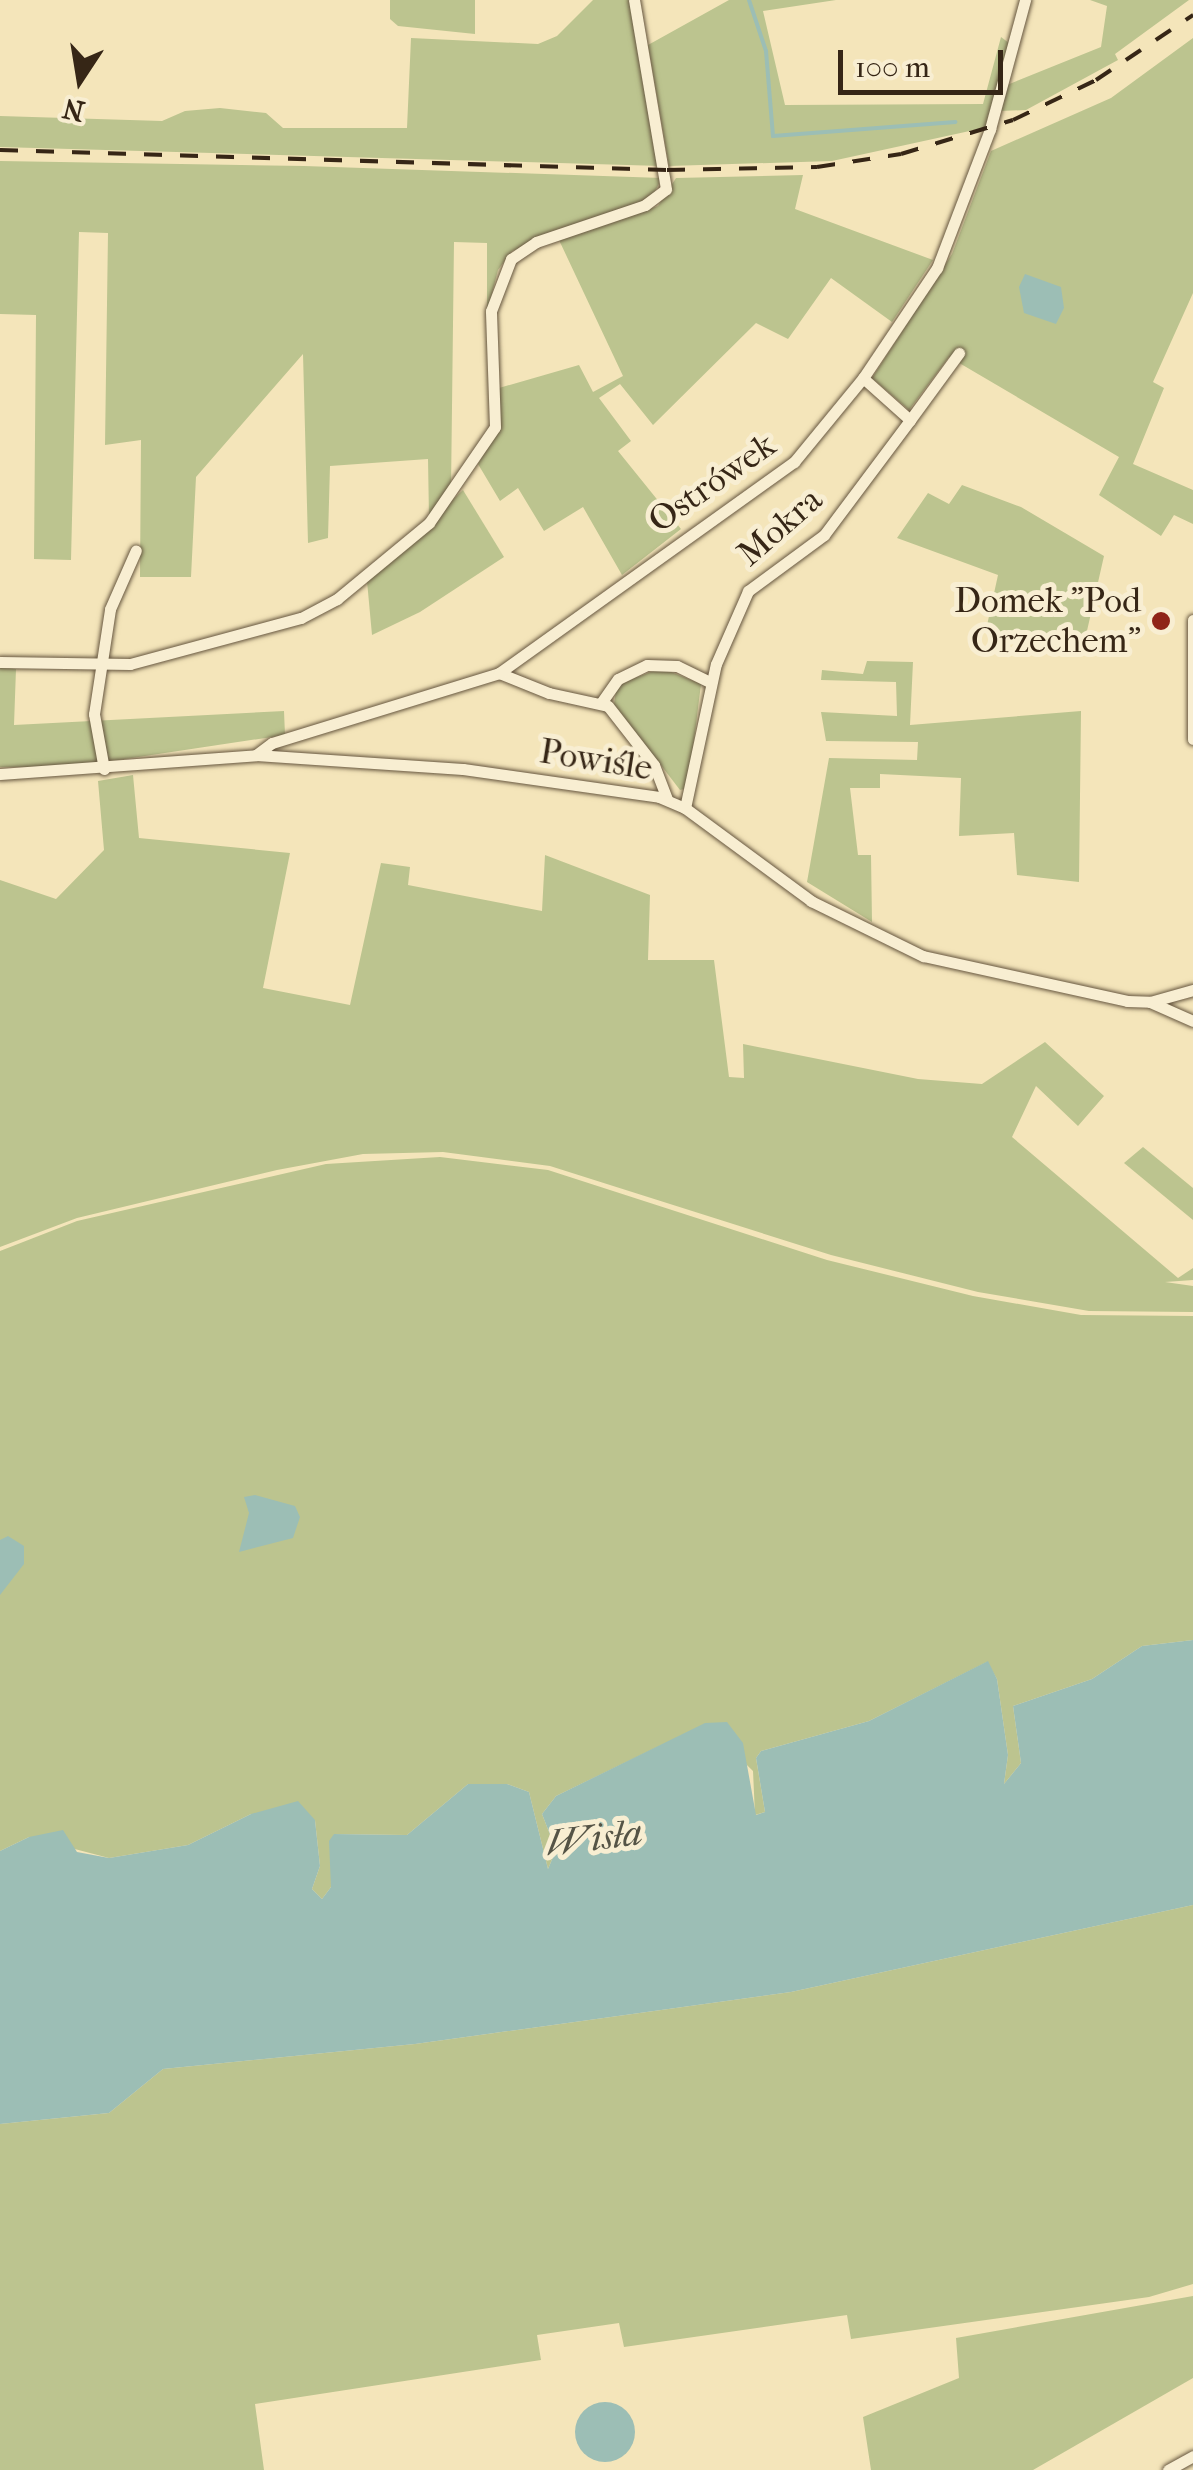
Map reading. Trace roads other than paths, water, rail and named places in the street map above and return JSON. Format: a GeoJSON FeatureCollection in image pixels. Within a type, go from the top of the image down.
{"type":"FeatureCollection","features":[{"type":"Feature","properties":{"kind":"street"},"geometry":{"type":"LineString","coordinates":[[0,662],[103,666],[182,652],[321,611],[429,523],[495,427],[494,294],[511,259],[536,242],[645,205],[666,189],[634,0]]}},
{"type":"Feature","properties":{"kind":"street","name":"Ostrówek"},"geometry":{"type":"LineString","coordinates":[[256,755],[272,743],[499,673],[780,474],[864,378],[952,238],[1025,0]]}},
{"type":"Feature","properties":{"kind":"street","name":"Mokra"},"geometry":{"type":"LineString","coordinates":[[685,808],[710,682],[748,591],[824,535],[959,353]]}},
{"type":"Feature","properties":{"kind":"street"},"geometry":{"type":"LineString","coordinates":[[864,378],[910,420]]}},
{"type":"Feature","properties":{"kind":"street"},"geometry":{"type":"LineString","coordinates":[[104,769],[94,724],[110,609],[136,550]]}},
{"type":"Feature","properties":{"kind":"street"},"geometry":{"type":"LineString","coordinates":[[1193,620],[1193,739]]}},
{"type":"Feature","properties":{"kind":"street"},"geometry":{"type":"LineString","coordinates":[[600,702],[618,680],[646,664],[677,666],[710,682]]}},
{"type":"Feature","properties":{"kind":"street"},"geometry":{"type":"LineString","coordinates":[[499,673],[549,693],[600,702],[629,727],[666,785],[667,799]]}},
{"type":"Feature","properties":{"kind":"street","name":"Powiśle"},"geometry":{"type":"LineString","coordinates":[[0,774],[256,755],[508,774],[667,799],[685,808],[780,882],[904,949],[958,967],[1150,1002],[1193,990]]}},
{"type":"Feature","properties":{"kind":"street"},"geometry":{"type":"LineString","coordinates":[[1150,1002],[1193,1021]]}},
{"type":"Feature","properties":{"kind":"street"},"geometry":{"type":"LineString","coordinates":[[1168,2470],[1193,2456]]}},
{"type":"Feature","properties":{"kind":"water"},"geometry":{"type":"Polygon","coordinates":[[[1025,274],[1061,287],[1064,308],[1056,324],[1024,313],[1019,287],[1025,274]]]}},
{"type":"Feature","properties":{"kind":"water"},"geometry":{"type":"Polygon","coordinates":[[[255,1495],[295,1506],[300,1517],[293,1538],[239,1552],[249,1513],[244,1497],[255,1495]]]}},
{"type":"Feature","properties":{"kind":"water"},"geometry":{"type":"Polygon","coordinates":[[[8,1536],[24,1546],[24,1564],[0,1595],[0,1540],[8,1536]]]}},
{"type":"Feature","properties":{"kind":"water","name":"Wisła"},"geometry":{"type":"Polygon","coordinates":[[[1193,1640],[1193,1905],[791,1992],[415,2044],[163,2069],[109,2113],[0,2124],[0,1851],[29,1837],[63,1830],[77,1852],[109,1858],[188,1845],[251,1814],[298,1801],[315,1820],[320,1866],[312,1889],[322,1899],[331,1887],[329,1841],[334,1834],[407,1835],[468,1784],[507,1784],[529,1792],[548,1869],[556,1850],[542,1814],[556,1796],[705,1723],[727,1722],[743,1743],[756,1815],[765,1812],[756,1758],[761,1751],[869,1721],[988,1661],[997,1679],[1008,1755],[1004,1784],[1021,1763],[1013,1706],[1092,1679],[1142,1646],[1193,1640]]]}},
{"type":"Feature","properties":{"kind":"water"},"geometry":{"type":"Polygon","coordinates":[[[605,2402],[626,2411],[635,2432],[626,2453],[605,2462],[584,2453],[575,2432],[584,2411],[605,2402]]]}},
{"type":"Feature","properties":{"kind":"waterway"},"geometry":{"type":"LineString","coordinates":[[749,0],[766,51],[773,136],[955,122]]}},
{"type":"Feature","properties":{"kind":"railway"},"geometry":{"type":"LineString","coordinates":[[0,150],[667,170],[817,167],[901,154],[1013,120],[1096,80],[1193,15]]}},
{"type":"Feature","properties":{"kind":"place","name":"Domek \"Pod Orzechem\""},"geometry":{"type":"Point","coordinates":[1161,621]}}]}
